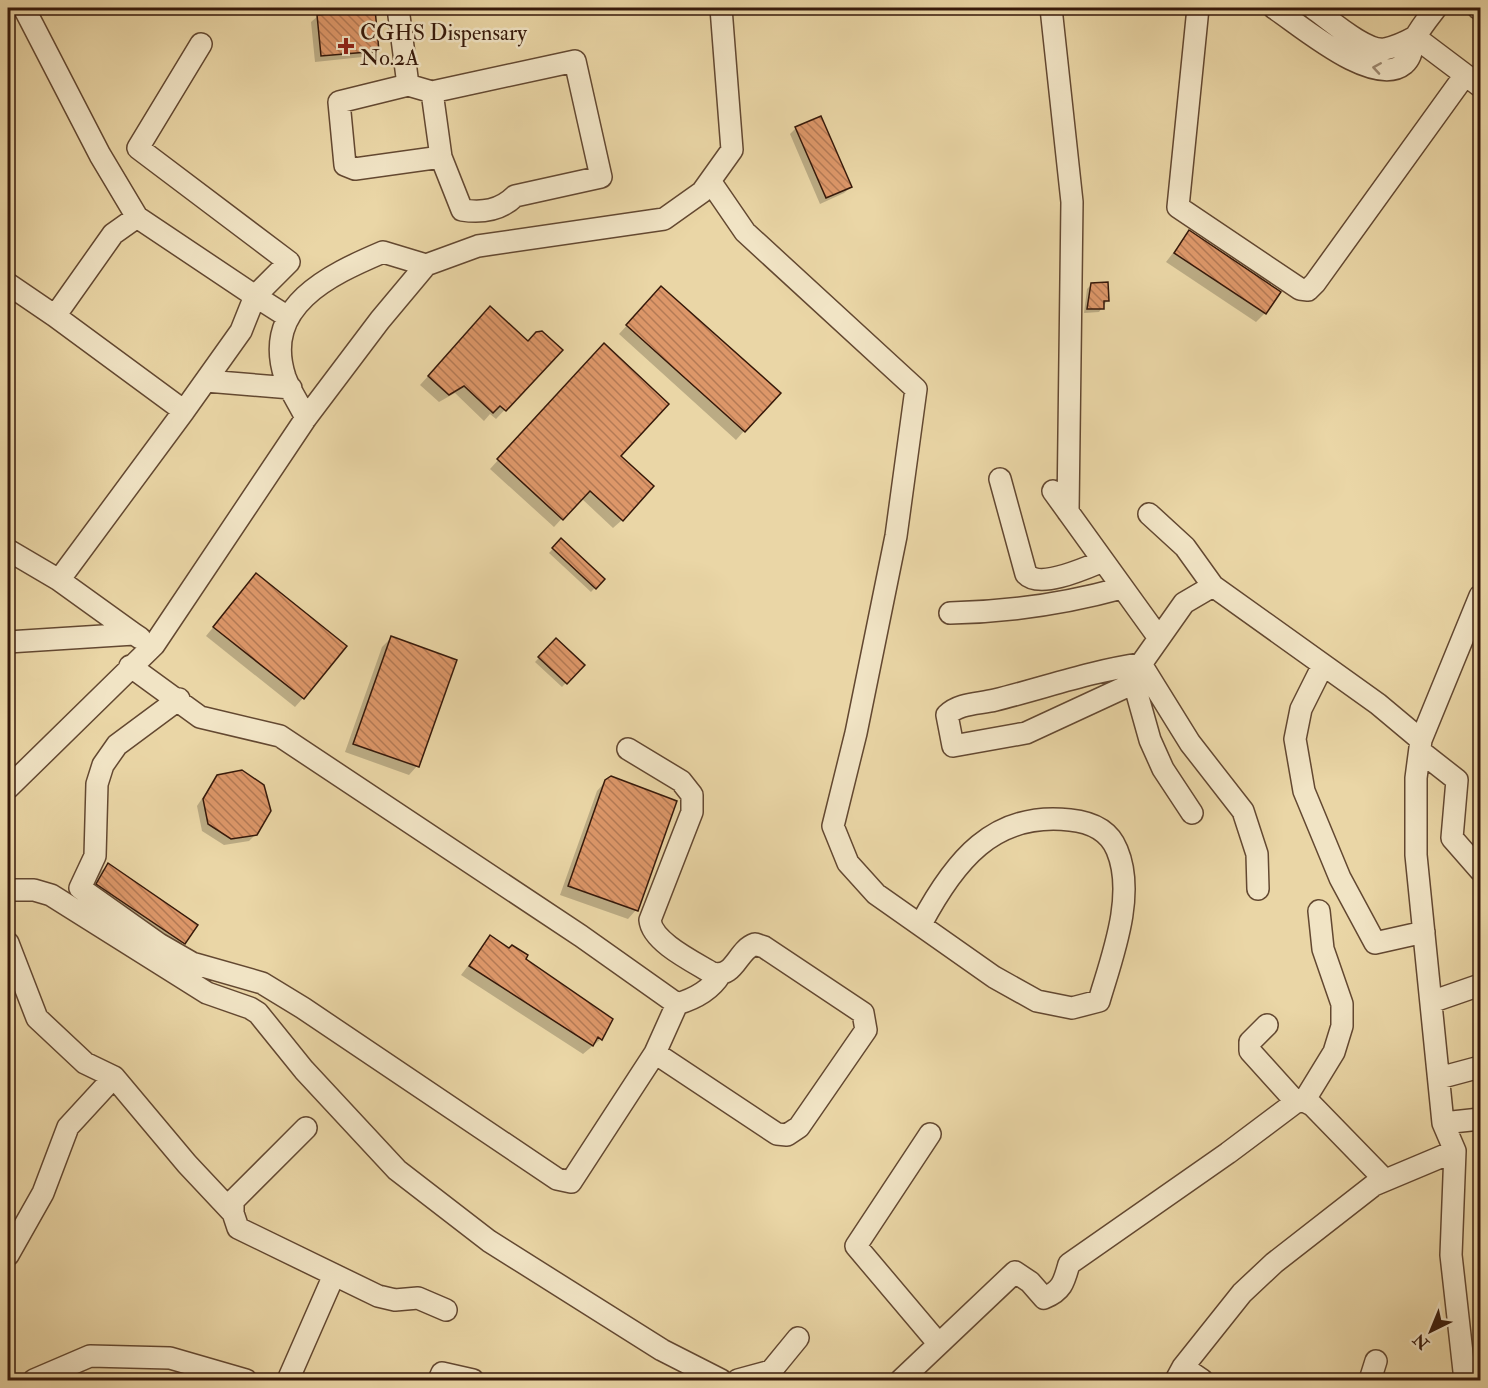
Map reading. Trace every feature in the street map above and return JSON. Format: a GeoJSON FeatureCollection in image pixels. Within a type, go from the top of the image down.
{"type":"FeatureCollection","features":[{"type":"Feature","properties":{"kind":"street"},"geometry":{"type":"LineString","coordinates":[[24,8],[100,155],[137,217],[288,317]]}},
{"type":"Feature","properties":{"kind":"street"},"geometry":{"type":"LineString","coordinates":[[398,8],[408,85]]}},
{"type":"Feature","properties":{"kind":"street"},"geometry":{"type":"LineString","coordinates":[[8,788],[154,645],[306,418],[380,320],[426,266],[478,246],[664,219],[702,192],[732,150],[721,8]]}},
{"type":"Feature","properties":{"kind":"street"},"geometry":{"type":"LineString","coordinates":[[1051,8],[1071,202],[1068,512]]}},
{"type":"Feature","properties":{"kind":"street"},"geometry":{"type":"LineString","coordinates":[[1198,8],[1178,207],[1300,289],[1308,290],[1315,283],[1473,80],[1415,37]]}},
{"type":"Feature","properties":{"kind":"street"},"geometry":{"type":"LineString","coordinates":[[1274,8],[1349,58],[1367,67],[1385,70],[1404,65],[1411,55],[1415,37],[1436,8]]}},
{"type":"Feature","properties":{"kind":"street"},"geometry":{"type":"LineString","coordinates":[[1313,8],[1355,39],[1383,50],[1415,37]]}},
{"type":"Feature","properties":{"kind":"street"},"geometry":{"type":"LineString","coordinates":[[59,580],[241,331],[255,296],[289,262],[138,148],[201,44]]}},
{"type":"Feature","properties":{"kind":"street"},"geometry":{"type":"LineString","coordinates":[[432,92],[441,157],[462,210],[487,211],[506,204],[515,196],[601,177],[575,61],[432,92],[408,85],[339,102],[345,165],[355,169],[441,157]]}},
{"type":"Feature","properties":{"kind":"street"},"geometry":{"type":"LineString","coordinates":[[710,181],[745,232],[916,389],[896,536],[856,733],[832,826],[848,863],[876,894],[994,977],[1037,1001],[1072,1008],[1099,1001],[1117,940],[1124,892],[1117,850],[1105,832],[1084,821],[1051,818],[1019,822],[985,838],[952,874],[921,924]]}},
{"type":"Feature","properties":{"kind":"street"},"geometry":{"type":"LineString","coordinates":[[55,316],[113,234],[137,217]]}},
{"type":"Feature","properties":{"kind":"street"},"geometry":{"type":"LineString","coordinates":[[306,418],[285,377],[280,341],[288,317],[311,290],[344,269],[383,252],[426,266]]}},
{"type":"Feature","properties":{"kind":"street"},"geometry":{"type":"LineString","coordinates":[[8,284],[184,411]]}},
{"type":"Feature","properties":{"kind":"street"},"geometry":{"type":"LineString","coordinates":[[206,381],[291,388]]}},
{"type":"Feature","properties":{"kind":"street"},"geometry":{"type":"LineString","coordinates":[[1000,479],[1026,574],[1031,579],[1037,581],[1075,572],[1103,561]]}},
{"type":"Feature","properties":{"kind":"street"},"geometry":{"type":"LineString","coordinates":[[1053,491],[1158,638]]}},
{"type":"Feature","properties":{"kind":"street"},"geometry":{"type":"LineString","coordinates":[[1149,514],[1185,547],[1213,586],[1323,665],[1421,746],[1456,780],[1452,838],[1480,870]]}},
{"type":"Feature","properties":{"kind":"street"},"geometry":{"type":"LineString","coordinates":[[8,550],[59,580],[134,634],[154,645]]}},
{"type":"Feature","properties":{"kind":"street"},"geometry":{"type":"LineString","coordinates":[[1192,813],[1163,769],[1150,740],[1141,675],[1158,638],[1184,603],[1213,586]]}},
{"type":"Feature","properties":{"kind":"street"},"geometry":{"type":"LineString","coordinates":[[950,613],[1003,612],[1069,603],[1122,588]]}},
{"type":"Feature","properties":{"kind":"street"},"geometry":{"type":"LineString","coordinates":[[1465,1380],[1451,1255],[1455,1151],[1443,1123],[1416,855],[1416,778],[1421,746],[1480,596]]}},
{"type":"Feature","properties":{"kind":"street"},"geometry":{"type":"LineString","coordinates":[[8,642],[134,634]]}},
{"type":"Feature","properties":{"kind":"street"},"geometry":{"type":"LineString","coordinates":[[1323,665],[1301,709],[1295,739],[1304,791],[1340,878],[1375,943],[1424,932]]}},
{"type":"Feature","properties":{"kind":"street"},"geometry":{"type":"LineString","coordinates":[[130,666],[200,717],[280,736],[581,936],[677,1004],[689,1001],[707,990],[720,975]]}},
{"type":"Feature","properties":{"kind":"street"},"geometry":{"type":"LineString","coordinates":[[1141,675],[1026,733],[953,746],[947,715],[954,708],[994,701],[1104,669],[1141,675],[1190,744],[1243,811],[1257,854],[1258,889]]}},
{"type":"Feature","properties":{"kind":"street"},"geometry":{"type":"LineString","coordinates":[[178,699],[117,745],[103,765],[98,784],[95,856],[80,888],[159,944],[192,963],[262,983],[431,1092],[557,1179],[571,1182],[656,1053],[677,1004]]}},
{"type":"Feature","properties":{"kind":"street"},"geometry":{"type":"LineString","coordinates":[[628,749],[681,781],[692,795],[692,812],[653,911],[651,928],[658,938],[712,973],[720,975],[728,973],[748,946],[755,944],[764,947],[862,1013],[866,1030],[799,1127],[787,1134],[777,1134],[656,1053]]}},
{"type":"Feature","properties":{"kind":"street"},"geometry":{"type":"LineString","coordinates":[[8,890],[34,890],[51,895],[207,993],[250,1008],[264,1020],[304,1070],[397,1170],[498,1247],[662,1350],[721,1380]]}},
{"type":"Feature","properties":{"kind":"street"},"geometry":{"type":"LineString","coordinates":[[901,1380],[1015,1272],[1030,1282],[1044,1298],[1057,1293],[1064,1284],[1069,1264],[1300,1101],[1334,1052],[1342,1026],[1342,1004],[1323,949],[1319,911]]}},
{"type":"Feature","properties":{"kind":"street"},"geometry":{"type":"LineString","coordinates":[[8,943],[37,1018],[85,1063],[114,1077],[187,1164],[234,1213]]}},
{"type":"Feature","properties":{"kind":"street"},"geometry":{"type":"LineString","coordinates":[[1431,1002],[1480,985]]}},
{"type":"Feature","properties":{"kind":"street"},"geometry":{"type":"LineString","coordinates":[[1267,1025],[1250,1042],[1250,1051],[1300,1101],[1312,1105],[1384,1179]]}},
{"type":"Feature","properties":{"kind":"street"},"geometry":{"type":"LineString","coordinates":[[1439,1078],[1480,1067]]}},
{"type":"Feature","properties":{"kind":"street"},"geometry":{"type":"LineString","coordinates":[[8,1255],[43,1193],[68,1127],[114,1077]]}},
{"type":"Feature","properties":{"kind":"street"},"geometry":{"type":"LineString","coordinates":[[1443,1123],[1480,1119]]}},
{"type":"Feature","properties":{"kind":"street"},"geometry":{"type":"LineString","coordinates":[[306,1128],[233,1201],[238,1228],[385,1298],[418,1298],[446,1310]]}},
{"type":"Feature","properties":{"kind":"street"},"geometry":{"type":"LineString","coordinates":[[930,1134],[856,1246],[938,1343]]}},
{"type":"Feature","properties":{"kind":"street"},"geometry":{"type":"LineString","coordinates":[[1202,1380],[1180,1374],[1242,1293],[1274,1263],[1384,1179],[1455,1151]]}},
{"type":"Feature","properties":{"kind":"street"},"geometry":{"type":"LineString","coordinates":[[288,1380],[334,1275]]}},
{"type":"Feature","properties":{"kind":"street"},"geometry":{"type":"LineString","coordinates":[[738,1380],[771,1371],[798,1338]]}},
{"type":"Feature","properties":{"kind":"street"},"geometry":{"type":"LineString","coordinates":[[34,1380],[90,1356],[170,1358],[246,1380]]}},
{"type":"Feature","properties":{"kind":"street"},"geometry":{"type":"LineString","coordinates":[[439,1380],[442,1373],[472,1380]]}},
{"type":"Feature","properties":{"kind":"building"},"geometry":{"type":"Polygon","coordinates":[[[375,9],[379,51],[321,56],[317,15],[375,9]]]}},
{"type":"Feature","properties":{"kind":"building"},"geometry":{"type":"Polygon","coordinates":[[[821,116],[852,187],[826,198],[795,127],[821,116]]]}},
{"type":"Feature","properties":{"kind":"building"},"geometry":{"type":"Polygon","coordinates":[[[1189,230],[1281,292],[1266,314],[1174,253],[1189,230]]]}},
{"type":"Feature","properties":{"kind":"building"},"geometry":{"type":"Polygon","coordinates":[[[1108,282],[1109,301],[1104,301],[1104,309],[1087,309],[1091,283],[1108,282]]]}},
{"type":"Feature","properties":{"kind":"building"},"geometry":{"type":"Polygon","coordinates":[[[661,286],[781,393],[745,432],[626,325],[661,286]]]}},
{"type":"Feature","properties":{"kind":"building"},"geometry":{"type":"Polygon","coordinates":[[[490,306],[528,341],[536,332],[542,331],[563,350],[506,411],[500,406],[493,413],[464,386],[449,395],[428,376],[490,306]]]}},
{"type":"Feature","properties":{"kind":"building"},"geometry":{"type":"Polygon","coordinates":[[[604,343],[669,404],[621,456],[654,486],[623,521],[590,491],[563,520],[497,459],[604,343]]]}},
{"type":"Feature","properties":{"kind":"building"},"geometry":{"type":"Polygon","coordinates":[[[561,538],[605,579],[596,589],[552,548],[561,538]]]}},
{"type":"Feature","properties":{"kind":"building"},"geometry":{"type":"Polygon","coordinates":[[[256,573],[347,646],[304,699],[213,627],[256,573]]]}},
{"type":"Feature","properties":{"kind":"building"},"geometry":{"type":"Polygon","coordinates":[[[391,636],[457,660],[419,767],[353,744],[391,636]]]}},
{"type":"Feature","properties":{"kind":"building"},"geometry":{"type":"Polygon","coordinates":[[[556,638],[585,665],[567,684],[538,657],[556,638]]]}},
{"type":"Feature","properties":{"kind":"building"},"geometry":{"type":"Polygon","coordinates":[[[242,770],[264,785],[271,811],[257,835],[231,839],[208,824],[203,799],[217,775],[242,770]]]}},
{"type":"Feature","properties":{"kind":"building"},"geometry":{"type":"Polygon","coordinates":[[[611,776],[677,801],[638,911],[568,886],[605,780],[611,776]]]}},
{"type":"Feature","properties":{"kind":"building"},"geometry":{"type":"Polygon","coordinates":[[[108,863],[198,925],[185,944],[96,884],[108,863]]]}},
{"type":"Feature","properties":{"kind":"building"},"geometry":{"type":"Polygon","coordinates":[[[490,935],[509,948],[512,945],[528,955],[526,959],[613,1019],[602,1040],[598,1037],[593,1046],[469,966],[490,935]]]}},
{"type":"Feature","properties":{"kind":"place","name":"CGHS Dispensary No.2A"},"geometry":{"type":"Point","coordinates":[346,46]}}]}
